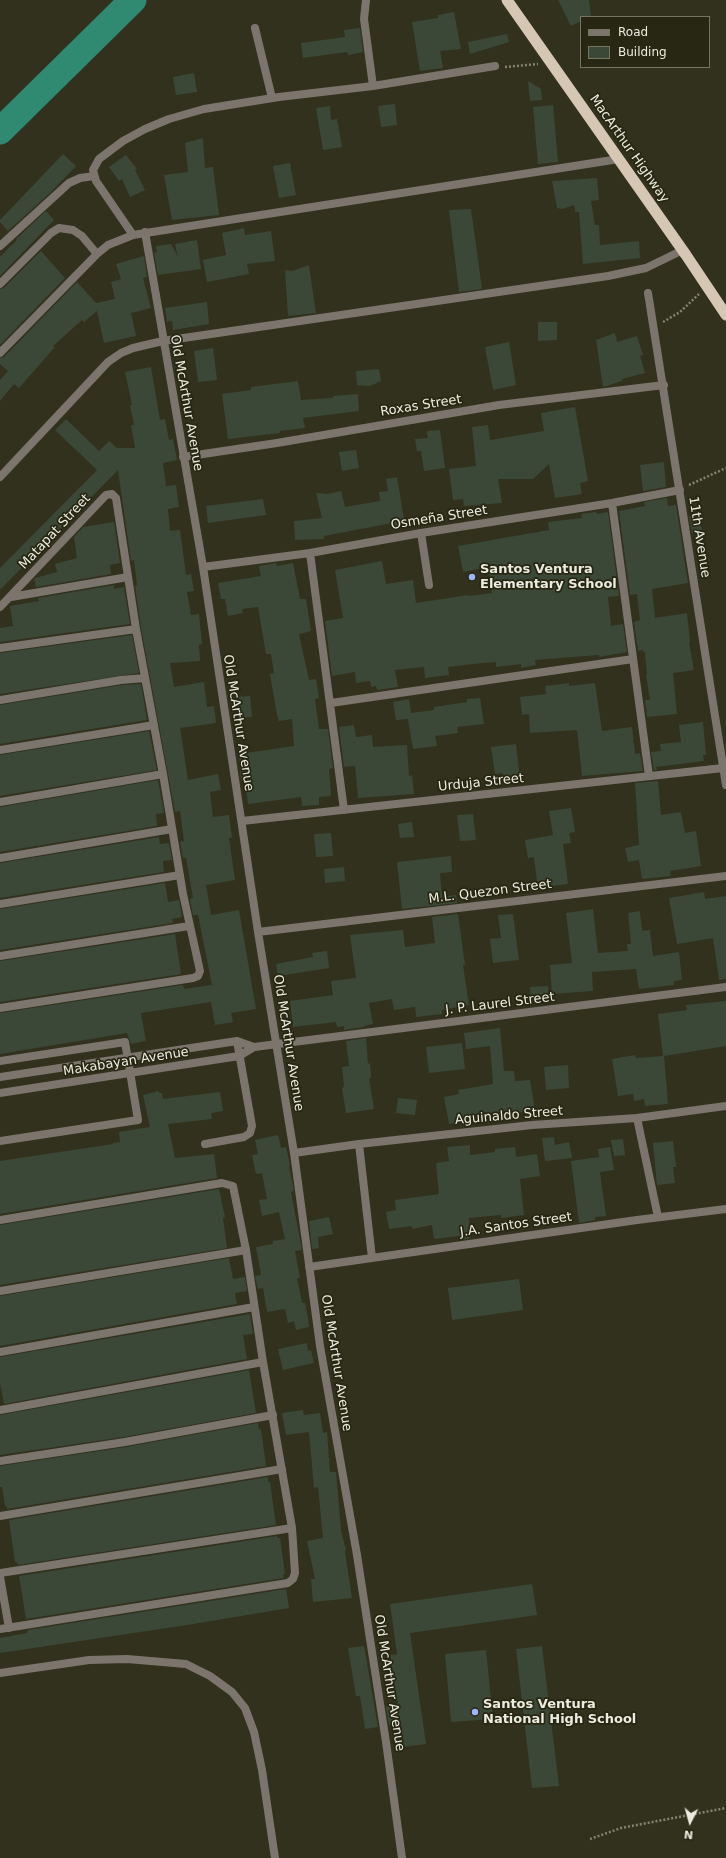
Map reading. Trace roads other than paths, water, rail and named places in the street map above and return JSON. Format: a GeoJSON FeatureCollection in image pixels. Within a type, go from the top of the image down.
{"type":"FeatureCollection","features":[{"type":"Feature","properties":{"kind":"highway","name":"MacArthur Highway"},"geometry":{"type":"LineString","coordinates":[[507,0],[683,250],[726,316]]}},
{"type":"Feature","properties":{"kind":"street"},"geometry":{"type":"LineString","coordinates":[[366,0],[364,18],[373,86]]}},
{"type":"Feature","properties":{"kind":"street"},"geometry":{"type":"LineString","coordinates":[[255,28],[272,98]]}},
{"type":"Feature","properties":{"kind":"street"},"geometry":{"type":"LineString","coordinates":[[133,235],[96,181],[93,170],[99,159],[123,141],[151,126],[204,109],[272,98],[373,86],[495,66]]}},
{"type":"Feature","properties":{"kind":"street"},"geometry":{"type":"LineString","coordinates":[[0,353],[97,254],[108,245],[133,235],[619,158]]}},
{"type":"Feature","properties":{"kind":"street"},"geometry":{"type":"LineString","coordinates":[[0,246],[69,184],[80,178],[94,176]]}},
{"type":"Feature","properties":{"kind":"street"},"geometry":{"type":"LineString","coordinates":[[0,284],[51,233],[59,228],[73,230],[78,233],[97,254]]}},
{"type":"Feature","properties":{"kind":"street","name":"Old McArthur Avenue"},"geometry":{"type":"LineString","coordinates":[[145,232],[203,567],[258,932],[294,1153],[322,1362],[357,1555],[375,1666],[402,1858]]}},
{"type":"Feature","properties":{"kind":"street"},"geometry":{"type":"LineString","coordinates":[[0,477],[108,362],[121,353],[133,348],[164,341],[608,276],[646,268],[683,250]]}},
{"type":"Feature","properties":{"kind":"street","name":"11th Avenue"},"geometry":{"type":"LineString","coordinates":[[648,293],[664,385],[726,785]]}},
{"type":"Feature","properties":{"kind":"street","name":"Roxas Street"},"geometry":{"type":"LineString","coordinates":[[183,457],[277,443],[499,405],[664,385]]}},
{"type":"Feature","properties":{"kind":"street","name":"Osmeña Street"},"geometry":{"type":"LineString","coordinates":[[203,567],[310,553],[421,532],[612,503],[680,490]]}},
{"type":"Feature","properties":{"kind":"street","name":"Matapat Street"},"geometry":{"type":"LineString","coordinates":[[0,607],[106,496],[112,494],[116,498],[128,577]]}},
{"type":"Feature","properties":{"kind":"street"},"geometry":{"type":"LineString","coordinates":[[612,503],[650,776]]}},
{"type":"Feature","properties":{"kind":"street"},"geometry":{"type":"LineString","coordinates":[[421,532],[429,585]]}},
{"type":"Feature","properties":{"kind":"street"},"geometry":{"type":"LineString","coordinates":[[310,553],[344,810]]}},
{"type":"Feature","properties":{"kind":"street"},"geometry":{"type":"LineString","coordinates":[[0,1008],[198,976],[200,971],[189,926],[128,577],[11,597]]}},
{"type":"Feature","properties":{"kind":"street"},"geometry":{"type":"LineString","coordinates":[[0,648],[136,629]]}},
{"type":"Feature","properties":{"kind":"street"},"geometry":{"type":"LineString","coordinates":[[331,703],[633,659]]}},
{"type":"Feature","properties":{"kind":"street"},"geometry":{"type":"LineString","coordinates":[[0,700],[121,680],[145,678]]}},
{"type":"Feature","properties":{"kind":"street"},"geometry":{"type":"LineString","coordinates":[[0,750],[154,725]]}},
{"type":"Feature","properties":{"kind":"street","name":"Urduja Street"},"geometry":{"type":"LineString","coordinates":[[242,821],[723,768]]}},
{"type":"Feature","properties":{"kind":"street"},"geometry":{"type":"LineString","coordinates":[[0,802],[163,774]]}},
{"type":"Feature","properties":{"kind":"street"},"geometry":{"type":"LineString","coordinates":[[0,858],[172,828]]}},
{"type":"Feature","properties":{"kind":"street"},"geometry":{"type":"LineString","coordinates":[[0,904],[180,875]]}},
{"type":"Feature","properties":{"kind":"street","name":"M.L. Quezon Street"},"geometry":{"type":"LineString","coordinates":[[258,932],[726,876]]}},
{"type":"Feature","properties":{"kind":"street"},"geometry":{"type":"LineString","coordinates":[[0,956],[189,926]]}},
{"type":"Feature","properties":{"kind":"street","name":"J. P. Laurel Street"},"geometry":{"type":"LineString","coordinates":[[277,1044],[726,987]]}},
{"type":"Feature","properties":{"kind":"street"},"geometry":{"type":"LineString","coordinates":[[205,1144],[244,1137],[250,1133],[252,1126],[237,1041]]}},
{"type":"Feature","properties":{"kind":"street","name":"Makabayan Avenue"},"geometry":{"type":"LineString","coordinates":[[0,1077],[237,1041],[254,1047]]}},
{"type":"Feature","properties":{"kind":"street"},"geometry":{"type":"LineString","coordinates":[[0,1061],[126,1042],[138,1120],[0,1141]]}},
{"type":"Feature","properties":{"kind":"street","name":"Makabayan Avenue"},"geometry":{"type":"LineString","coordinates":[[0,1093],[239,1056],[254,1047],[277,1044]]}},
{"type":"Feature","properties":{"kind":"street","name":"Aguinaldo Street"},"geometry":{"type":"LineString","coordinates":[[294,1153],[359,1144],[532,1125],[637,1118],[726,1106]]}},
{"type":"Feature","properties":{"kind":"street"},"geometry":{"type":"LineString","coordinates":[[637,1118],[658,1217]]}},
{"type":"Feature","properties":{"kind":"street"},"geometry":{"type":"LineString","coordinates":[[359,1144],[372,1258]]}},
{"type":"Feature","properties":{"kind":"street"},"geometry":{"type":"LineString","coordinates":[[0,1220],[222,1183],[233,1186],[246,1250],[263,1362],[292,1528],[295,1573],[293,1579],[288,1583],[0,1629]]}},
{"type":"Feature","properties":{"kind":"street","name":"J.A. Santos Street"},"geometry":{"type":"LineString","coordinates":[[309,1267],[658,1217],[726,1209]]}},
{"type":"Feature","properties":{"kind":"street"},"geometry":{"type":"LineString","coordinates":[[0,1291],[246,1250]]}},
{"type":"Feature","properties":{"kind":"street"},"geometry":{"type":"LineString","coordinates":[[0,1352],[254,1307]]}},
{"type":"Feature","properties":{"kind":"street"},"geometry":{"type":"LineString","coordinates":[[0,1410],[263,1362]]}},
{"type":"Feature","properties":{"kind":"street"},"geometry":{"type":"LineString","coordinates":[[0,1461],[125,1442],[272,1415]]}},
{"type":"Feature","properties":{"kind":"street"},"geometry":{"type":"LineString","coordinates":[[0,1516],[282,1469]]}},
{"type":"Feature","properties":{"kind":"street"},"geometry":{"type":"LineString","coordinates":[[0,1573],[292,1528]]}},
{"type":"Feature","properties":{"kind":"street"},"geometry":{"type":"LineString","coordinates":[[0,1577],[10,1628]]}},
{"type":"Feature","properties":{"kind":"street"},"geometry":{"type":"LineString","coordinates":[[0,1673],[89,1660],[128,1659],[186,1664],[210,1676],[232,1692],[245,1708],[254,1732],[262,1770],[275,1858]]}},
{"type":"Feature","properties":{"kind":"waterway"},"geometry":{"type":"LineString","coordinates":[[0,131],[133,0]]}},
{"type":"Feature","properties":{"kind":"place","name":"Santos Ventura Elementary School"},"geometry":{"type":"Point","coordinates":[472,577]}},
{"type":"Feature","properties":{"kind":"place","name":"Santos Ventura National High School"},"geometry":{"type":"Point","coordinates":[475,1712]}}]}
